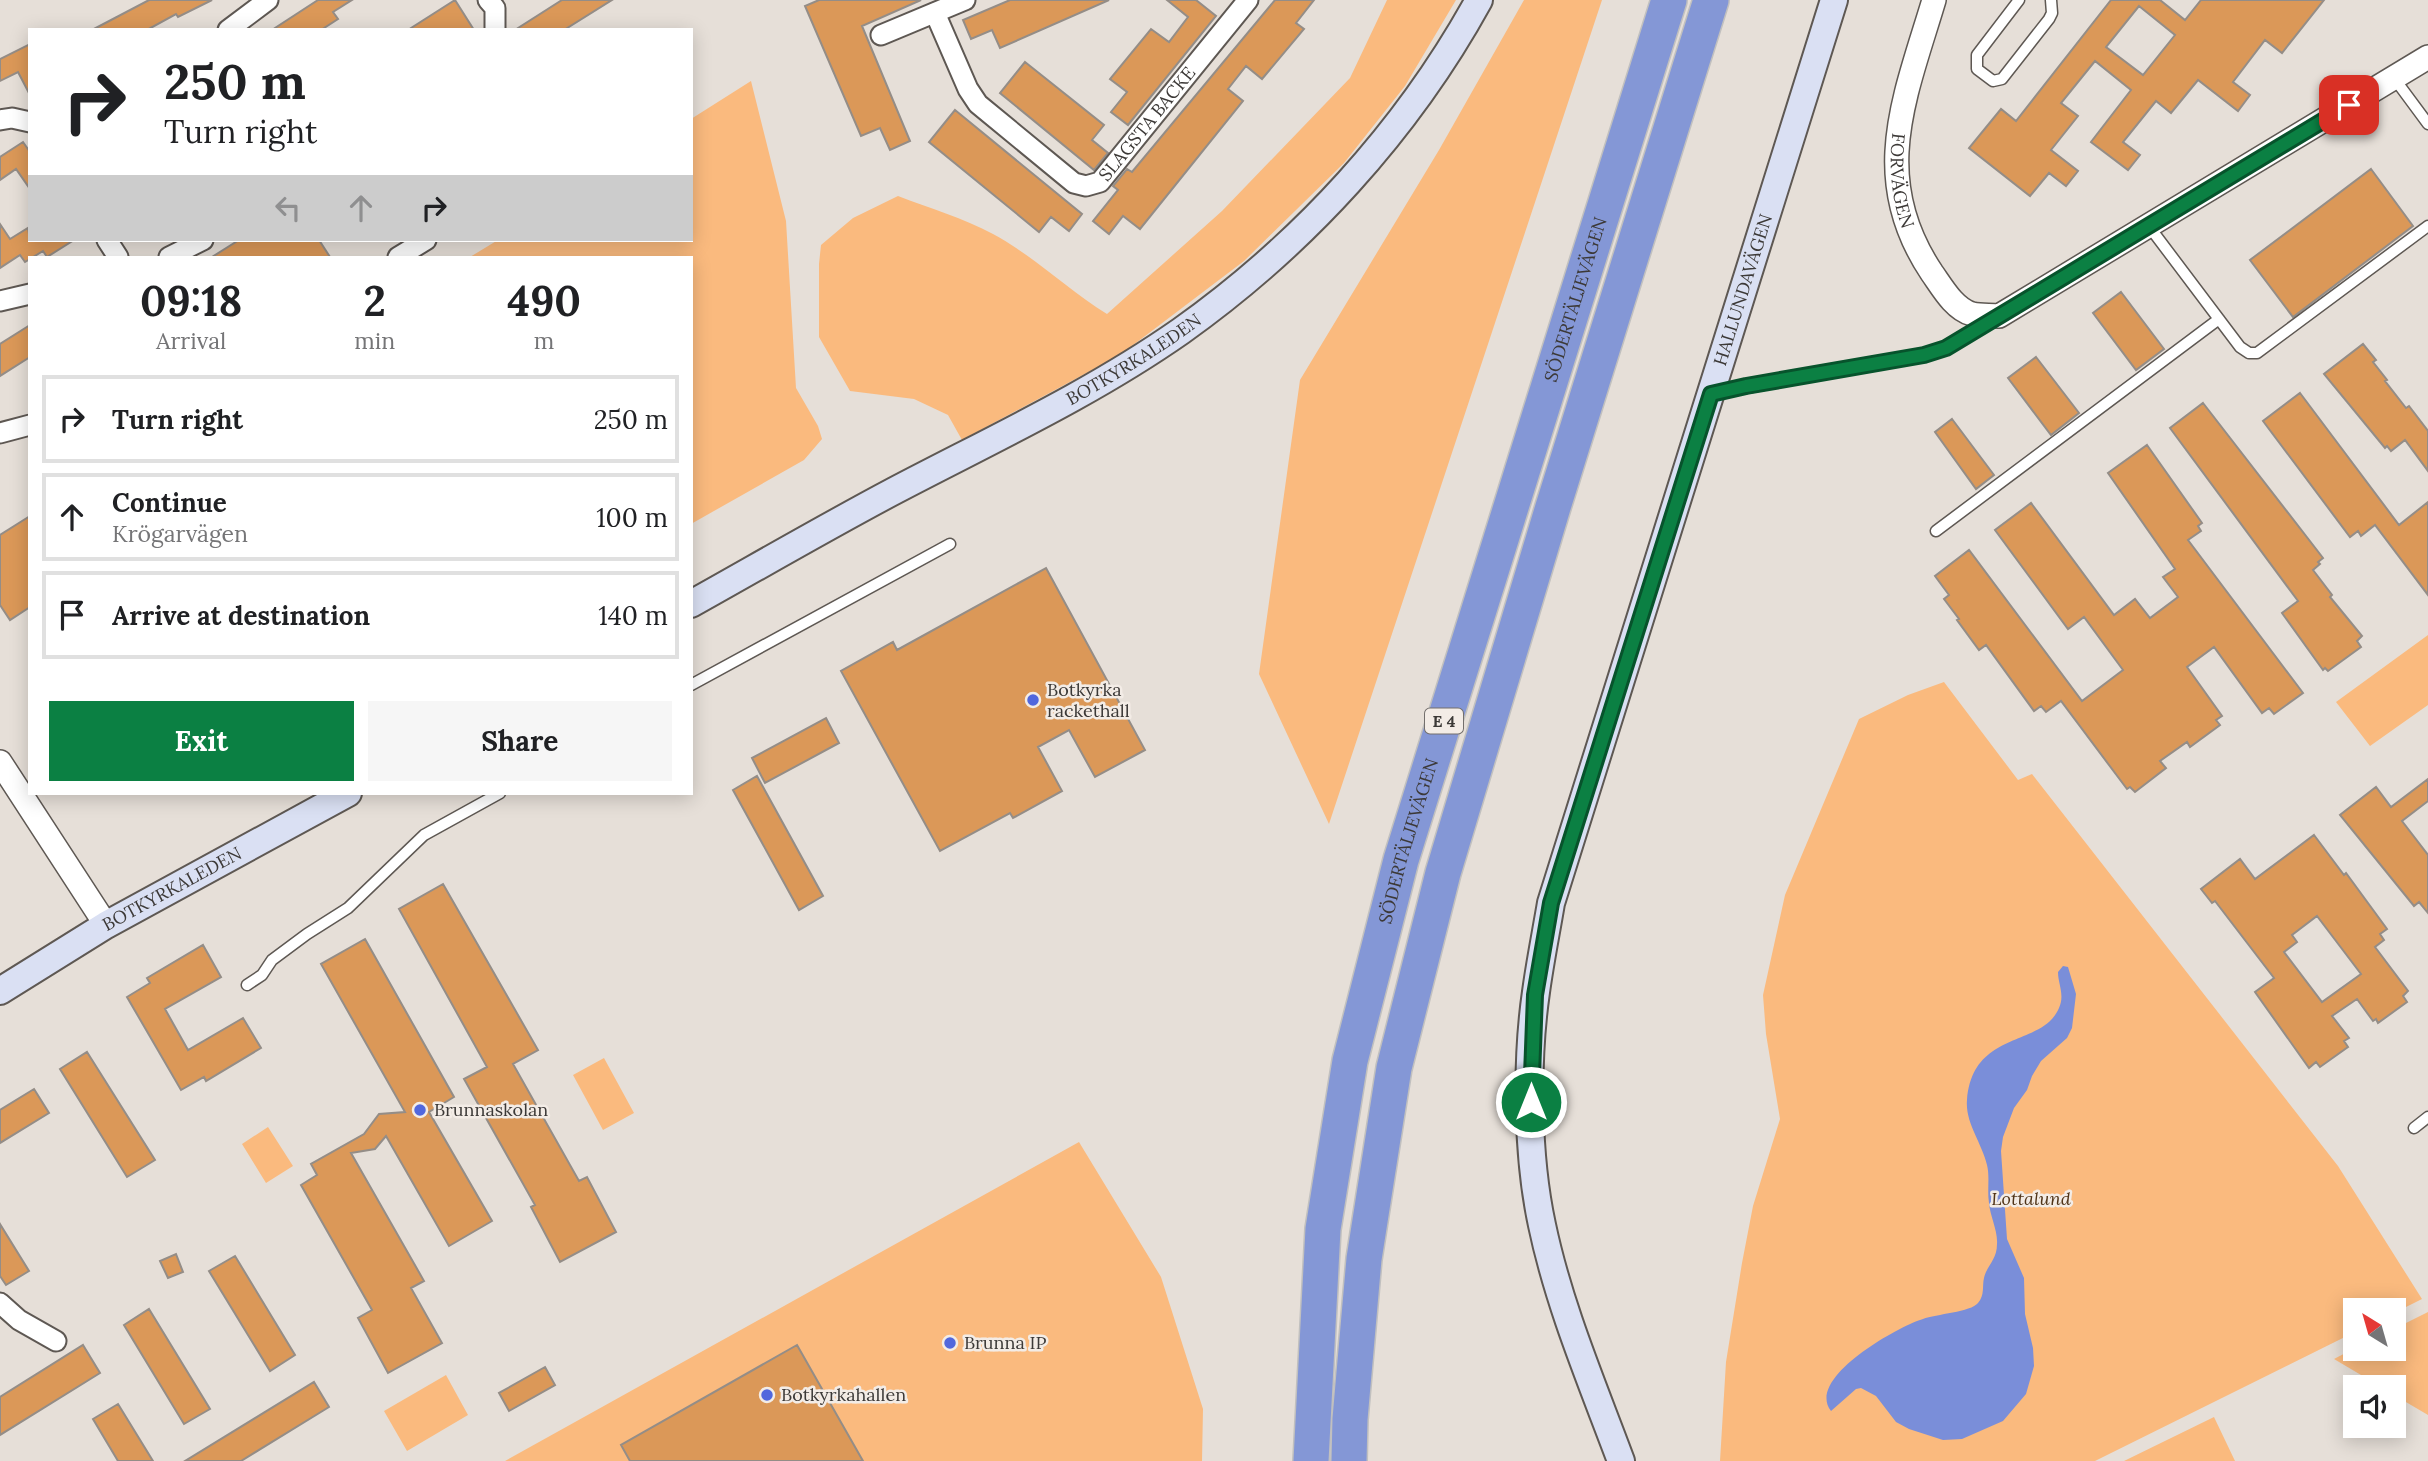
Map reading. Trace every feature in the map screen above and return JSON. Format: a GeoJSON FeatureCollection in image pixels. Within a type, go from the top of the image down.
{"type":"FeatureCollection","features":[{"type":"Feature","properties":{"kind":"highway","name":"SÖDERTÄLJEVÄGEN"},"geometry":{"type":"LineString","coordinates":[[1311,1461],[1323,1229],[1350,1062],[1401,860],[1669,0]]}},
{"type":"Feature","properties":{"kind":"highway","name":"E 4"},"geometry":{"type":"LineString","coordinates":[[1349,1461],[1350,1419],[1364,1259],[1394,1068],[1447,860],[1549,520],[1711,0]]}},
{"type":"Feature","properties":{"kind":"main road","name":"BOTKYRKALEDEN"},"geometry":{"type":"LineString","coordinates":[[693,603],[892,492],[1080,394],[1180,332],[1304,228],[1357,173],[1420,93],[1479,0]]}},
{"type":"Feature","properties":{"kind":"main road","name":"HALLUNDAVÄGEN"},"geometry":{"type":"LineString","coordinates":[[1621,1461],[1558,1291],[1541,1223],[1532,1152],[1530,1077],[1535,995],[1551,903],[1834,0]]}},
{"type":"Feature","properties":{"kind":"main road","name":"BOTKYRKALEDEN"},"geometry":{"type":"LineString","coordinates":[[0,992],[106,925],[344,795]]}},
{"type":"Feature","properties":{"kind":"main road","name":"HALLUNDAVÄGEN"},"geometry":{"type":"LineString","coordinates":[[1595,1393],[1631,1461]]}},
{"type":"Feature","properties":{"kind":"street"},"geometry":{"type":"LineString","coordinates":[[231,28],[268,0]]}},
{"type":"Feature","properties":{"kind":"street"},"geometry":{"type":"LineString","coordinates":[[881,35],[965,0]]}},
{"type":"Feature","properties":{"kind":"street","name":"SLAGSTA BACKE"},"geometry":{"type":"LineString","coordinates":[[935,13],[968,89],[978,104],[1074,183],[1086,186],[1100,182],[1248,0]]}},
{"type":"Feature","properties":{"kind":"street","name":"FORVÄGEN"},"geometry":{"type":"LineString","coordinates":[[1934,0],[1900,111],[1896,156],[1901,207],[1919,254],[1953,302],[1971,314],[1999,316]]}},
{"type":"Feature","properties":{"kind":"street"},"geometry":{"type":"LineString","coordinates":[[495,28],[497,3]]}},
{"type":"Feature","properties":{"kind":"street"},"geometry":{"type":"LineString","coordinates":[[1999,316],[2428,57]]}},
{"type":"Feature","properties":{"kind":"street"},"geometry":{"type":"LineString","coordinates":[[0,120],[12,118],[28,122]]}},
{"type":"Feature","properties":{"kind":"street"},"geometry":{"type":"LineString","coordinates":[[171,256],[199,242]]}},
{"type":"Feature","properties":{"kind":"street"},"geometry":{"type":"LineString","coordinates":[[400,256],[423,242]]}},
{"type":"Feature","properties":{"kind":"street"},"geometry":{"type":"LineString","coordinates":[[0,301],[28,294]]}},
{"type":"Feature","properties":{"kind":"street"},"geometry":{"type":"LineString","coordinates":[[0,433],[28,426]]}},
{"type":"Feature","properties":{"kind":"street"},"geometry":{"type":"LineString","coordinates":[[0,762],[106,925]]}},
{"type":"Feature","properties":{"kind":"street"},"geometry":{"type":"LineString","coordinates":[[0,1303],[19,1320],[56,1340]]}},
{"type":"Feature","properties":{"kind":"lane"},"geometry":{"type":"LineString","coordinates":[[2019,0],[1977,55],[1977,69],[1993,81],[2002,79],[2049,19],[2052,13],[2051,0]]}},
{"type":"Feature","properties":{"kind":"lane"},"geometry":{"type":"LineString","coordinates":[[2393,78],[2428,124]]}},
{"type":"Feature","properties":{"kind":"lane"},"geometry":{"type":"LineString","coordinates":[[2147,225],[2240,347],[2249,354],[2258,354],[2428,226]]}},
{"type":"Feature","properties":{"kind":"lane"},"geometry":{"type":"LineString","coordinates":[[1711,394],[1924,355],[1946,348],[1999,316]]}},
{"type":"Feature","properties":{"kind":"lane"},"geometry":{"type":"LineString","coordinates":[[1936,531],[2219,318]]}},
{"type":"Feature","properties":{"kind":"lane"},"geometry":{"type":"LineString","coordinates":[[693,684],[950,544]]}},
{"type":"Feature","properties":{"kind":"lane"},"geometry":{"type":"LineString","coordinates":[[247,985],[262,975],[272,960],[348,908],[424,835],[496,795]]}},
{"type":"Feature","properties":{"kind":"lane"},"geometry":{"type":"LineString","coordinates":[[2414,1128],[2428,1117]]}},
{"type":"Feature","properties":{"kind":"green space"},"geometry":{"type":"Polygon","coordinates":[[[1387,0],[1456,0],[1405,86],[1344,163],[1244,261],[1120,355],[962,440],[948,415],[914,399],[850,391],[819,337],[819,264],[821,245],[853,218],[898,196],[946,214],[982,228],[1008,243],[1107,314],[1222,211],[1350,78],[1387,0]]]}},
{"type":"Feature","properties":{"kind":"green space"},"geometry":{"type":"Polygon","coordinates":[[[1524,0],[1602,0],[1329,824],[1259,674],[1300,380],[1439,150],[1524,0]]]}},
{"type":"Feature","properties":{"kind":"green space"},"geometry":{"type":"Polygon","coordinates":[[[751,81],[786,221],[796,388],[818,426],[822,439],[804,460],[693,523],[693,256],[472,256],[495,242],[693,242],[693,118],[751,81]]]}},
{"type":"Feature","properties":{"kind":"green space"},"geometry":{"type":"Polygon","coordinates":[[[2428,635],[2428,705],[2370,746],[2336,702],[2428,635]]]}},
{"type":"Feature","properties":{"kind":"green space","name":"Lottalund"},"geometry":{"type":"Polygon","coordinates":[[[1944,682],[2018,780],[2032,774],[2338,1166],[2422,1299],[2406,1307],[2406,1298],[2343,1298],[2343,1338],[2095,1461],[1720,1461],[1726,1362],[1742,1263],[1753,1206],[1780,1119],[1766,1034],[1763,995],[1785,895],[1859,719],[1908,695],[1944,682]]]}},
{"type":"Feature","properties":{"kind":"green space"},"geometry":{"type":"Polygon","coordinates":[[[604,1058],[634,1113],[603,1130],[573,1075],[604,1058]]]}},
{"type":"Feature","properties":{"kind":"green space"},"geometry":{"type":"Polygon","coordinates":[[[268,1127],[293,1166],[266,1183],[242,1144],[268,1127]]]}},
{"type":"Feature","properties":{"kind":"green space","name":"Brunna IP"},"geometry":{"type":"Polygon","coordinates":[[[1079,1142],[1161,1277],[1203,1409],[1202,1461],[505,1461],[1079,1142]]]}},
{"type":"Feature","properties":{"kind":"green space"},"geometry":{"type":"Polygon","coordinates":[[[2428,1312],[2428,1415],[2406,1402],[2406,1375],[2361,1375],[2334,1359],[2343,1354],[2343,1362],[2406,1362],[2406,1323],[2428,1312]]]}},
{"type":"Feature","properties":{"kind":"green space"},"geometry":{"type":"Polygon","coordinates":[[[446,1375],[468,1415],[407,1451],[384,1411],[446,1375]]]}},
{"type":"Feature","properties":{"kind":"green space"},"geometry":{"type":"Polygon","coordinates":[[[2214,1417],[2235,1461],[2124,1461],[2214,1417]]]}},
{"type":"Feature","properties":{"kind":"water"},"geometry":{"type":"Polygon","coordinates":[[[2063,966],[2068,967],[2076,994],[2072,1028],[2067,1038],[2041,1061],[2032,1076],[2027,1090],[2014,1108],[2003,1137],[2001,1151],[2007,1239],[2024,1278],[2025,1314],[2033,1348],[2034,1366],[2026,1394],[2003,1421],[1962,1439],[1943,1440],[1909,1429],[1896,1422],[1876,1396],[1861,1388],[1856,1389],[1831,1411],[1827,1398],[1831,1384],[1842,1369],[1858,1355],[1876,1342],[1911,1324],[1929,1317],[1968,1309],[1980,1300],[1985,1273],[1997,1250],[1997,1239],[1989,1203],[1987,1165],[1967,1108],[1972,1077],[1982,1061],[1994,1050],[2050,1021],[2061,1003],[2058,972],[2063,966]]]}},
{"type":"Feature","properties":{"kind":"building"},"geometry":{"type":"Polygon","coordinates":[[[149,0],[212,0],[178,17],[176,14],[151,28],[96,28],[149,0]]]}},
{"type":"Feature","properties":{"kind":"building"},"geometry":{"type":"Polygon","coordinates":[[[318,0],[352,0],[333,12],[338,19],[324,28],[275,28],[318,0]]]}},
{"type":"Feature","properties":{"kind":"building"},"geometry":{"type":"Polygon","coordinates":[[[455,0],[473,28],[411,28],[455,0]]]}},
{"type":"Feature","properties":{"kind":"building"},"geometry":{"type":"Polygon","coordinates":[[[562,0],[612,0],[567,28],[518,28],[562,0]]]}},
{"type":"Feature","properties":{"kind":"building"},"geometry":{"type":"Polygon","coordinates":[[[819,0],[921,0],[862,26],[910,141],[890,150],[880,128],[861,136],[805,6],[819,0]]]}},
{"type":"Feature","properties":{"kind":"building"},"geometry":{"type":"Polygon","coordinates":[[[1010,0],[1109,0],[1000,48],[992,30],[971,39],[963,20],[1010,0]]]}},
{"type":"Feature","properties":{"kind":"building"},"geometry":{"type":"Polygon","coordinates":[[[1167,0],[1196,0],[1216,16],[1128,125],[1111,112],[1127,92],[1110,79],[1151,29],[1169,42],[1188,17],[1167,0]]]}},
{"type":"Feature","properties":{"kind":"building"},"geometry":{"type":"Polygon","coordinates":[[[1275,0],[1314,0],[1296,23],[1304,29],[1262,79],[1246,66],[1228,89],[1243,101],[1140,229],[1123,216],[1109,234],[1093,221],[1118,190],[1113,186],[1127,169],[1132,172],[1275,0]]]}},
{"type":"Feature","properties":{"kind":"building"},"geometry":{"type":"Polygon","coordinates":[[[2111,0],[2160,0],[2185,20],[2201,0],[2324,0],[2282,53],[2265,40],[2233,82],[2250,95],[2238,111],[2198,80],[2171,113],[2156,101],[2123,142],[2140,155],[2128,170],[2091,142],[2131,90],[2095,61],[2061,103],[2078,116],[2051,150],[2078,171],[2066,186],[2049,173],[2030,196],[1969,148],[2001,109],[2016,121],[2111,0]],[[2139,6],[2106,47],[2143,75],[2175,35],[2139,6]]]}},
{"type":"Feature","properties":{"kind":"building"},"geometry":{"type":"Polygon","coordinates":[[[28,45],[28,91],[18,72],[0,81],[0,59],[28,45]]]}},
{"type":"Feature","properties":{"kind":"building"},"geometry":{"type":"Polygon","coordinates":[[[1025,62],[1104,125],[1092,140],[1108,153],[1094,170],[1000,93],[1025,62]]]}},
{"type":"Feature","properties":{"kind":"building"},"geometry":{"type":"Polygon","coordinates":[[[955,110],[1082,214],[1069,231],[1051,217],[1039,232],[929,142],[955,110]]]}},
{"type":"Feature","properties":{"kind":"building"},"geometry":{"type":"Polygon","coordinates":[[[23,142],[28,149],[28,186],[16,169],[0,180],[0,157],[23,142]]]}},
{"type":"Feature","properties":{"kind":"building"},"geometry":{"type":"Polygon","coordinates":[[[2371,169],[2413,226],[2293,317],[2250,260],[2371,169]]]}},
{"type":"Feature","properties":{"kind":"building"},"geometry":{"type":"Polygon","coordinates":[[[0,224],[10,239],[28,228],[28,242],[71,242],[49,256],[43,251],[35,256],[28,256],[25,262],[20,255],[0,268],[0,224]]]}},
{"type":"Feature","properties":{"kind":"building"},"geometry":{"type":"Polygon","coordinates":[[[236,242],[320,242],[329,256],[214,256],[236,242]]]}},
{"type":"Feature","properties":{"kind":"building"},"geometry":{"type":"Polygon","coordinates":[[[2121,292],[2164,349],[2136,370],[2093,313],[2121,292]]]}},
{"type":"Feature","properties":{"kind":"building"},"geometry":{"type":"Polygon","coordinates":[[[28,326],[28,358],[0,376],[0,344],[28,326]]]}},
{"type":"Feature","properties":{"kind":"building"},"geometry":{"type":"Polygon","coordinates":[[[2363,344],[2376,360],[2373,362],[2387,380],[2385,381],[2428,431],[2428,471],[2405,440],[2391,451],[2387,446],[2385,448],[2324,374],[2363,344]]]}},
{"type":"Feature","properties":{"kind":"building"},"geometry":{"type":"Polygon","coordinates":[[[2036,357],[2079,413],[2051,435],[2008,378],[2036,357]]]}},
{"type":"Feature","properties":{"kind":"building"},"geometry":{"type":"Polygon","coordinates":[[[2300,393],[2399,525],[2428,502],[2428,595],[2375,525],[2361,536],[2358,531],[2350,537],[2263,421],[2300,393]]]}},
{"type":"Feature","properties":{"kind":"building"},"geometry":{"type":"Polygon","coordinates":[[[2203,403],[2323,558],[2313,570],[2332,595],[2330,597],[2362,636],[2357,641],[2361,647],[2328,671],[2325,668],[2323,670],[2282,613],[2298,601],[2170,428],[2203,403]]]}},
{"type":"Feature","properties":{"kind":"building"},"geometry":{"type":"Polygon","coordinates":[[[1952,419],[1994,475],[1976,489],[1935,432],[1952,419]]]}},
{"type":"Feature","properties":{"kind":"building"},"geometry":{"type":"Polygon","coordinates":[[[2147,445],[2202,523],[2198,526],[2201,531],[2188,540],[2303,693],[2274,714],[2269,708],[2262,713],[2214,647],[2187,667],[2222,716],[2216,720],[2220,725],[2190,747],[2187,742],[2160,761],[2166,768],[2135,792],[2130,787],[2127,789],[2061,701],[2046,712],[2041,706],[2034,711],[1986,645],[1979,650],[1957,620],[1959,619],[1944,599],[1949,595],[1935,576],[1969,550],[2082,701],[2123,670],[2084,617],[2068,629],[1995,530],[2031,503],[2114,615],[2135,599],[2150,618],[2178,597],[2163,577],[2175,569],[2108,473],[2147,445]]]}},
{"type":"Feature","properties":{"kind":"building"},"geometry":{"type":"Polygon","coordinates":[[[28,517],[28,608],[10,620],[0,605],[0,535],[28,517]]]}},
{"type":"Feature","properties":{"kind":"building","name":"Botkyrka rackethall"},"geometry":{"type":"Polygon","coordinates":[[[1046,568],[1145,750],[1095,777],[1069,730],[1038,747],[1062,791],[1013,818],[1010,813],[940,851],[841,671],[893,642],[897,650],[1046,568]]]}},
{"type":"Feature","properties":{"kind":"building"},"geometry":{"type":"Polygon","coordinates":[[[826,718],[839,743],[765,783],[752,758],[826,718]]]}},
{"type":"Feature","properties":{"kind":"building"},"geometry":{"type":"Polygon","coordinates":[[[757,776],[823,896],[799,910],[733,790],[757,776]]]}},
{"type":"Feature","properties":{"kind":"building"},"geometry":{"type":"Polygon","coordinates":[[[2428,779],[2428,801],[2402,821],[2428,855],[2428,913],[2419,902],[2414,906],[2340,815],[2376,787],[2391,807],[2428,779]]]}},
{"type":"Feature","properties":{"kind":"building"},"geometry":{"type":"Polygon","coordinates":[[[2314,835],[2387,929],[2380,934],[2384,940],[2375,947],[2408,991],[2403,996],[2407,1002],[2378,1023],[2376,1019],[2373,1021],[2357,999],[2332,1016],[2349,1038],[2344,1041],[2348,1047],[2320,1067],[2316,1062],[2309,1068],[2255,992],[2274,978],[2215,901],[2212,903],[2201,889],[2240,859],[2255,879],[2314,835]],[[2317,916],[2292,935],[2297,942],[2284,952],[2322,1002],[2361,974],[2317,916]]]}},
{"type":"Feature","properties":{"kind":"building"},"geometry":{"type":"Polygon","coordinates":[[[443,884],[538,1050],[513,1064],[579,1181],[587,1177],[616,1232],[560,1262],[531,1207],[535,1205],[464,1079],[487,1067],[399,909],[443,884]]]}},
{"type":"Feature","properties":{"kind":"building"},"geometry":{"type":"Polygon","coordinates":[[[365,939],[454,1097],[429,1112],[492,1221],[449,1246],[386,1136],[375,1149],[351,1153],[424,1281],[411,1288],[442,1343],[388,1373],[358,1318],[372,1310],[301,1185],[317,1175],[311,1164],[364,1134],[379,1114],[405,1112],[321,964],[365,939]]]}},
{"type":"Feature","properties":{"kind":"building"},"geometry":{"type":"Polygon","coordinates":[[[203,945],[221,977],[165,1009],[188,1050],[243,1018],[261,1048],[206,1081],[204,1077],[181,1090],[127,997],[150,983],[147,978],[203,945]]]}},
{"type":"Feature","properties":{"kind":"building"},"geometry":{"type":"Polygon","coordinates":[[[87,1052],[155,1160],[127,1177],[60,1069],[87,1052]]]}},
{"type":"Feature","properties":{"kind":"building"},"geometry":{"type":"Polygon","coordinates":[[[34,1089],[49,1113],[0,1143],[0,1110],[34,1089]]]}},
{"type":"Feature","properties":{"kind":"building"},"geometry":{"type":"Polygon","coordinates":[[[0,1224],[29,1271],[6,1285],[0,1276],[0,1224]]]}},
{"type":"Feature","properties":{"kind":"building"},"geometry":{"type":"Polygon","coordinates":[[[176,1254],[183,1272],[168,1278],[160,1261],[176,1254]]]}},
{"type":"Feature","properties":{"kind":"building"},"geometry":{"type":"Polygon","coordinates":[[[235,1256],[295,1355],[270,1371],[209,1271],[235,1256]]]}},
{"type":"Feature","properties":{"kind":"building"},"geometry":{"type":"Polygon","coordinates":[[[149,1309],[210,1409],[184,1424],[124,1325],[149,1309]]]}},
{"type":"Feature","properties":{"kind":"building"},"geometry":{"type":"Polygon","coordinates":[[[83,1345],[100,1373],[0,1435],[0,1397],[83,1345]]]}},
{"type":"Feature","properties":{"kind":"building","name":"Botkyrkahallen"},"geometry":{"type":"Polygon","coordinates":[[[797,1345],[863,1461],[630,1461],[621,1445],[797,1345]]]}},
{"type":"Feature","properties":{"kind":"building"},"geometry":{"type":"Polygon","coordinates":[[[545,1367],[555,1385],[509,1411],[499,1393],[545,1367]]]}},
{"type":"Feature","properties":{"kind":"building"},"geometry":{"type":"Polygon","coordinates":[[[314,1382],[329,1407],[241,1461],[185,1461],[314,1382]]]}},
{"type":"Feature","properties":{"kind":"building"},"geometry":{"type":"Polygon","coordinates":[[[118,1404],[153,1461],[118,1461],[93,1419],[118,1404]]]}},
{"type":"Feature","properties":{"kind":"place","name":"Botkyrka rackethall"},"geometry":{"type":"Point","coordinates":[1033,700]}},
{"type":"Feature","properties":{"kind":"place","name":"Brunnaskolan"},"geometry":{"type":"Point","coordinates":[420,1110]}},
{"type":"Feature","properties":{"kind":"place","name":"Brunna IP"},"geometry":{"type":"Point","coordinates":[950,1343]}},
{"type":"Feature","properties":{"kind":"place","name":"Botkyrkahallen"},"geometry":{"type":"Point","coordinates":[767,1395]}},
{"type":"Feature","properties":{"kind":"route"},"geometry":{"type":"LineString","coordinates":[[1531,1102],[1535,995],[1551,903],[1711,394],[1924,355],[1946,348],[2349,105]]}}]}
